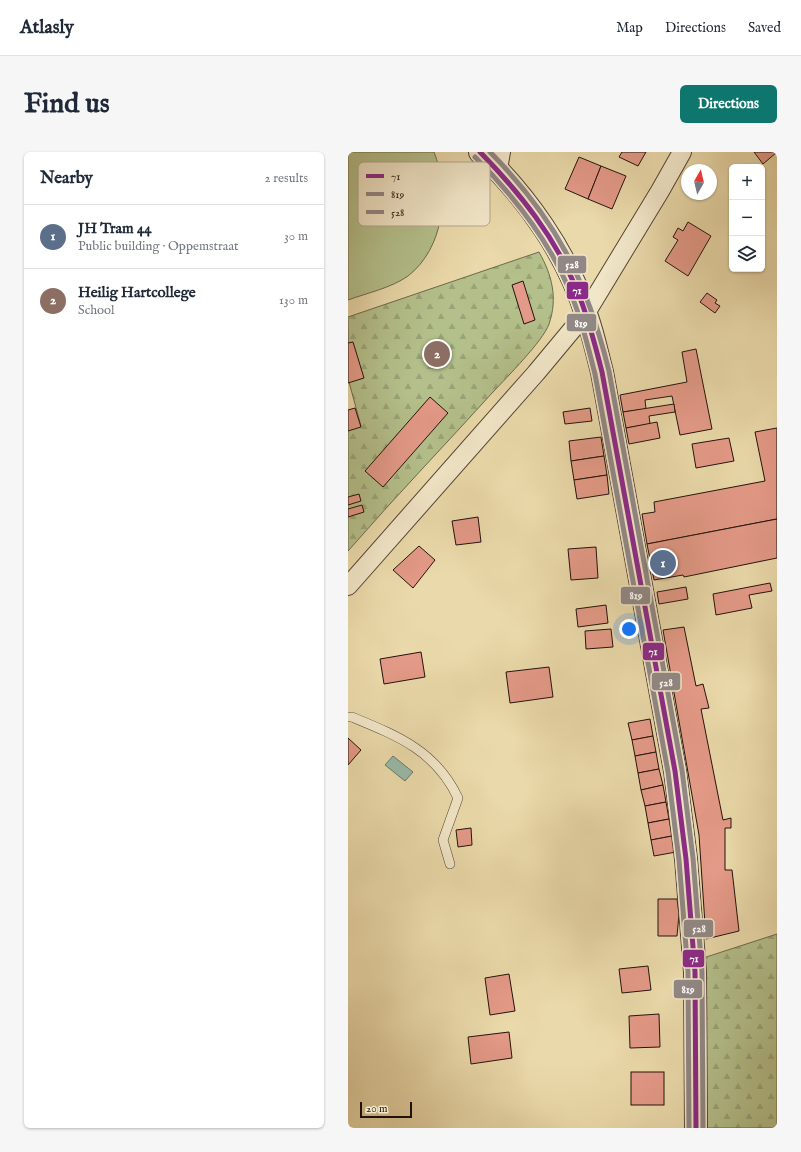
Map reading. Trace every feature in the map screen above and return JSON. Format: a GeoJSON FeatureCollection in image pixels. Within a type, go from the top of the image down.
{"type":"FeatureCollection","features":[{"type":"Feature","properties":{"kind":"street"},"geometry":{"type":"LineString","coordinates":[[480,152],[499,160],[561,256],[586,313],[602,372],[675,771],[686,859],[695,972],[696,1128]]}},
{"type":"Feature","properties":{"kind":"street"},"geometry":{"type":"LineString","coordinates":[[349,584],[536,373],[586,313],[682,152]]}},
{"type":"Feature","properties":{"kind":"lane"},"geometry":{"type":"LineString","coordinates":[[348,717],[352,717],[387,732],[425,753],[450,781],[458,798],[443,840],[450,864]]}},
{"type":"Feature","properties":{"kind":"green space"},"geometry":{"type":"Polygon","coordinates":[[[348,152],[434,152],[437,162],[358,162],[358,226],[438,226],[430,250],[420,264],[408,276],[379,290],[348,300],[348,152]]]}},
{"type":"Feature","properties":{"kind":"green space"},"geometry":{"type":"Polygon","coordinates":[[[539,252],[550,278],[553,296],[552,314],[549,324],[540,340],[348,551],[348,430],[361,426],[349,382],[348,317],[539,252]]]}},
{"type":"Feature","properties":{"kind":"green space"},"geometry":{"type":"Polygon","coordinates":[[[777,934],[777,1128],[696,1128],[694,961],[777,934]]]}},
{"type":"Feature","properties":{"kind":"shaded area"},"geometry":{"type":"Polygon","coordinates":[[[393,756],[413,772],[405,781],[385,765],[393,756]]]}},
{"type":"Feature","properties":{"kind":"building"},"geometry":{"type":"Polygon","coordinates":[[[622,152],[646,152],[638,166],[619,157],[622,152]]]}},
{"type":"Feature","properties":{"kind":"building"},"geometry":{"type":"Polygon","coordinates":[[[754,152],[777,152],[763,164],[754,152]]]}},
{"type":"Feature","properties":{"kind":"building"},"geometry":{"type":"Polygon","coordinates":[[[579,157],[601,166],[588,199],[565,189],[579,157]]]}},
{"type":"Feature","properties":{"kind":"building"},"geometry":{"type":"Polygon","coordinates":[[[601,166],[626,176],[612,209],[588,199],[601,166]]]}},
{"type":"Feature","properties":{"kind":"building"},"geometry":{"type":"Polygon","coordinates":[[[688,222],[711,236],[688,276],[665,261],[678,240],[673,237],[678,228],[683,231],[688,222]]]}},
{"type":"Feature","properties":{"kind":"building"},"geometry":{"type":"Polygon","coordinates":[[[523,281],[535,320],[524,324],[512,285],[523,281]]]}},
{"type":"Feature","properties":{"kind":"building"},"geometry":{"type":"Polygon","coordinates":[[[707,293],[717,300],[715,303],[720,306],[715,313],[700,302],[707,293]]]}},
{"type":"Feature","properties":{"kind":"building"},"geometry":{"type":"Polygon","coordinates":[[[353,342],[364,378],[348,383],[348,343],[353,342]]]}},
{"type":"Feature","properties":{"kind":"building"},"geometry":{"type":"Polygon","coordinates":[[[696,349],[712,429],[680,435],[672,396],[645,400],[646,409],[623,412],[620,395],[687,382],[682,352],[696,349]]]}},
{"type":"Feature","properties":{"kind":"building"},"geometry":{"type":"Polygon","coordinates":[[[430,397],[448,413],[383,487],[365,471],[430,397]]]}},
{"type":"Feature","properties":{"kind":"building"},"geometry":{"type":"Polygon","coordinates":[[[674,404],[675,412],[649,416],[650,424],[626,428],[623,412],[674,404]]]}},
{"type":"Feature","properties":{"kind":"building"},"geometry":{"type":"Polygon","coordinates":[[[355,408],[361,427],[348,431],[348,410],[355,408]]]}},
{"type":"Feature","properties":{"kind":"building"},"geometry":{"type":"Polygon","coordinates":[[[590,408],[592,421],[565,424],[563,412],[590,408]]]}},
{"type":"Feature","properties":{"kind":"building"},"geometry":{"type":"Polygon","coordinates":[[[657,422],[660,438],[629,444],[626,428],[657,422]]]}},
{"type":"Feature","properties":{"kind":"building"},"geometry":{"type":"Polygon","coordinates":[[[777,428],[777,519],[647,544],[642,514],[655,512],[654,502],[765,481],[755,432],[777,428]]]}},
{"type":"Feature","properties":{"kind":"building"},"geometry":{"type":"Polygon","coordinates":[[[601,437],[604,456],[571,461],[569,441],[601,437]]]}},
{"type":"Feature","properties":{"kind":"building"},"geometry":{"type":"Polygon","coordinates":[[[729,438],[734,461],[696,468],[692,444],[729,438]]]}},
{"type":"Feature","properties":{"kind":"building"},"geometry":{"type":"Polygon","coordinates":[[[604,456],[607,475],[574,480],[571,461],[604,456]]]}},
{"type":"Feature","properties":{"kind":"building"},"geometry":{"type":"Polygon","coordinates":[[[607,475],[609,494],[577,499],[574,480],[607,475]]]}},
{"type":"Feature","properties":{"kind":"building"},"geometry":{"type":"Polygon","coordinates":[[[359,494],[361,501],[348,505],[348,497],[359,494]]]}},
{"type":"Feature","properties":{"kind":"building"},"geometry":{"type":"Polygon","coordinates":[[[362,505],[364,512],[348,517],[348,509],[362,505]]]}},
{"type":"Feature","properties":{"kind":"building"},"geometry":{"type":"Polygon","coordinates":[[[478,517],[481,542],[456,545],[452,521],[478,517]]]}},
{"type":"Feature","properties":{"kind":"building"},"geometry":{"type":"Polygon","coordinates":[[[777,519],[777,558],[684,577],[683,575],[654,580],[647,544],[777,519]]]}},
{"type":"Feature","properties":{"kind":"building"},"geometry":{"type":"Polygon","coordinates":[[[419,546],[435,560],[413,588],[393,570],[419,546]]]}},
{"type":"Feature","properties":{"kind":"building"},"geometry":{"type":"Polygon","coordinates":[[[596,547],[598,578],[571,580],[568,549],[596,547]]]}},
{"type":"Feature","properties":{"kind":"building"},"geometry":{"type":"Polygon","coordinates":[[[770,583],[772,591],[749,595],[752,608],[716,615],[713,594],[770,583]]]}},
{"type":"Feature","properties":{"kind":"building"},"geometry":{"type":"Polygon","coordinates":[[[686,587],[688,599],[659,604],[657,592],[686,587]]]}},
{"type":"Feature","properties":{"kind":"building"},"geometry":{"type":"Polygon","coordinates":[[[606,605],[608,623],[578,627],[576,609],[606,605]]]}},
{"type":"Feature","properties":{"kind":"building"},"geometry":{"type":"Polygon","coordinates":[[[684,627],[696,686],[703,684],[709,708],[701,709],[723,820],[731,818],[731,828],[725,828],[725,870],[732,870],[739,931],[706,939],[699,835],[663,630],[684,627]]]}},
{"type":"Feature","properties":{"kind":"building"},"geometry":{"type":"Polygon","coordinates":[[[611,629],[613,647],[586,649],[585,631],[611,629]]]}},
{"type":"Feature","properties":{"kind":"building"},"geometry":{"type":"Polygon","coordinates":[[[421,652],[425,677],[384,684],[380,659],[421,652]]]}},
{"type":"Feature","properties":{"kind":"building"},"geometry":{"type":"Polygon","coordinates":[[[549,667],[553,697],[510,703],[506,672],[549,667]]]}},
{"type":"Feature","properties":{"kind":"building"},"geometry":{"type":"Polygon","coordinates":[[[650,719],[653,736],[632,740],[628,723],[650,719]]]}},
{"type":"Feature","properties":{"kind":"building"},"geometry":{"type":"Polygon","coordinates":[[[653,736],[656,752],[635,756],[632,740],[653,736]]]}},
{"type":"Feature","properties":{"kind":"building"},"geometry":{"type":"Polygon","coordinates":[[[348,738],[361,750],[348,765],[348,738]]]}},
{"type":"Feature","properties":{"kind":"building"},"geometry":{"type":"Polygon","coordinates":[[[656,752],[659,769],[638,773],[635,756],[656,752]]]}},
{"type":"Feature","properties":{"kind":"building"},"geometry":{"type":"Polygon","coordinates":[[[659,769],[663,785],[641,790],[638,773],[659,769]]]}},
{"type":"Feature","properties":{"kind":"building"},"geometry":{"type":"Polygon","coordinates":[[[663,785],[666,802],[645,806],[641,790],[663,785]]]}},
{"type":"Feature","properties":{"kind":"building"},"geometry":{"type":"Polygon","coordinates":[[[666,802],[669,819],[648,823],[645,806],[666,802]]]}},
{"type":"Feature","properties":{"kind":"building"},"geometry":{"type":"Polygon","coordinates":[[[669,819],[672,836],[651,840],[648,823],[669,819]]]}},
{"type":"Feature","properties":{"kind":"building"},"geometry":{"type":"Polygon","coordinates":[[[471,828],[472,845],[458,847],[456,830],[471,828]]]}},
{"type":"Feature","properties":{"kind":"building"},"geometry":{"type":"Polygon","coordinates":[[[672,836],[676,852],[654,856],[651,840],[672,836]]]}},
{"type":"Feature","properties":{"kind":"building"},"geometry":{"type":"Polygon","coordinates":[[[658,899],[677,899],[679,914],[677,936],[658,936],[658,899]]]}},
{"type":"Feature","properties":{"kind":"building"},"geometry":{"type":"Polygon","coordinates":[[[648,966],[651,990],[622,993],[619,969],[648,966]]]}},
{"type":"Feature","properties":{"kind":"building"},"geometry":{"type":"Polygon","coordinates":[[[509,974],[515,1011],[490,1015],[485,978],[509,974]]]}},
{"type":"Feature","properties":{"kind":"building"},"geometry":{"type":"Polygon","coordinates":[[[659,1014],[660,1047],[630,1048],[629,1016],[659,1014]]]}},
{"type":"Feature","properties":{"kind":"building"},"geometry":{"type":"Polygon","coordinates":[[[509,1032],[512,1058],[471,1064],[468,1037],[509,1032]]]}},
{"type":"Feature","properties":{"kind":"building"},"geometry":{"type":"Polygon","coordinates":[[[631,1072],[664,1072],[664,1105],[631,1105],[631,1072]]]}},
{"type":"Feature","properties":{"kind":"transit line","name":"71"},"geometry":{"type":"LineString","coordinates":[[480,152],[489,162]]}},
{"type":"Feature","properties":{"kind":"transit line","name":"528"},"geometry":{"type":"LineString","coordinates":[[490,152],[534,202],[566,252],[579,279],[590,308],[609,371],[682,770],[693,858],[702,972],[703,1128]]}},
{"type":"Feature","properties":{"kind":"transit line","name":"819"},"geometry":{"type":"LineString","coordinates":[[475,157],[480,162]]}},
{"type":"Feature","properties":{"kind":"transit line","name":"71"},"geometry":{"type":"LineString","coordinates":[[490,163],[509,183],[535,216],[558,252],[581,300],[602,372],[675,771],[686,859],[695,972],[696,1128]]}},
{"type":"Feature","properties":{"kind":"transit line","name":"819"},"geometry":{"type":"LineString","coordinates":[[490,172],[530,221],[553,256],[575,304],[595,374],[668,772],[679,860],[688,972],[689,1128]]}},
{"type":"Feature","properties":{"kind":"place","name":"Heilig Hartcollege"},"geometry":{"type":"Point","coordinates":[437,354]}},
{"type":"Feature","properties":{"kind":"place","name":"JH Tram 44"},"geometry":{"type":"Point","coordinates":[663,563]}}]}
